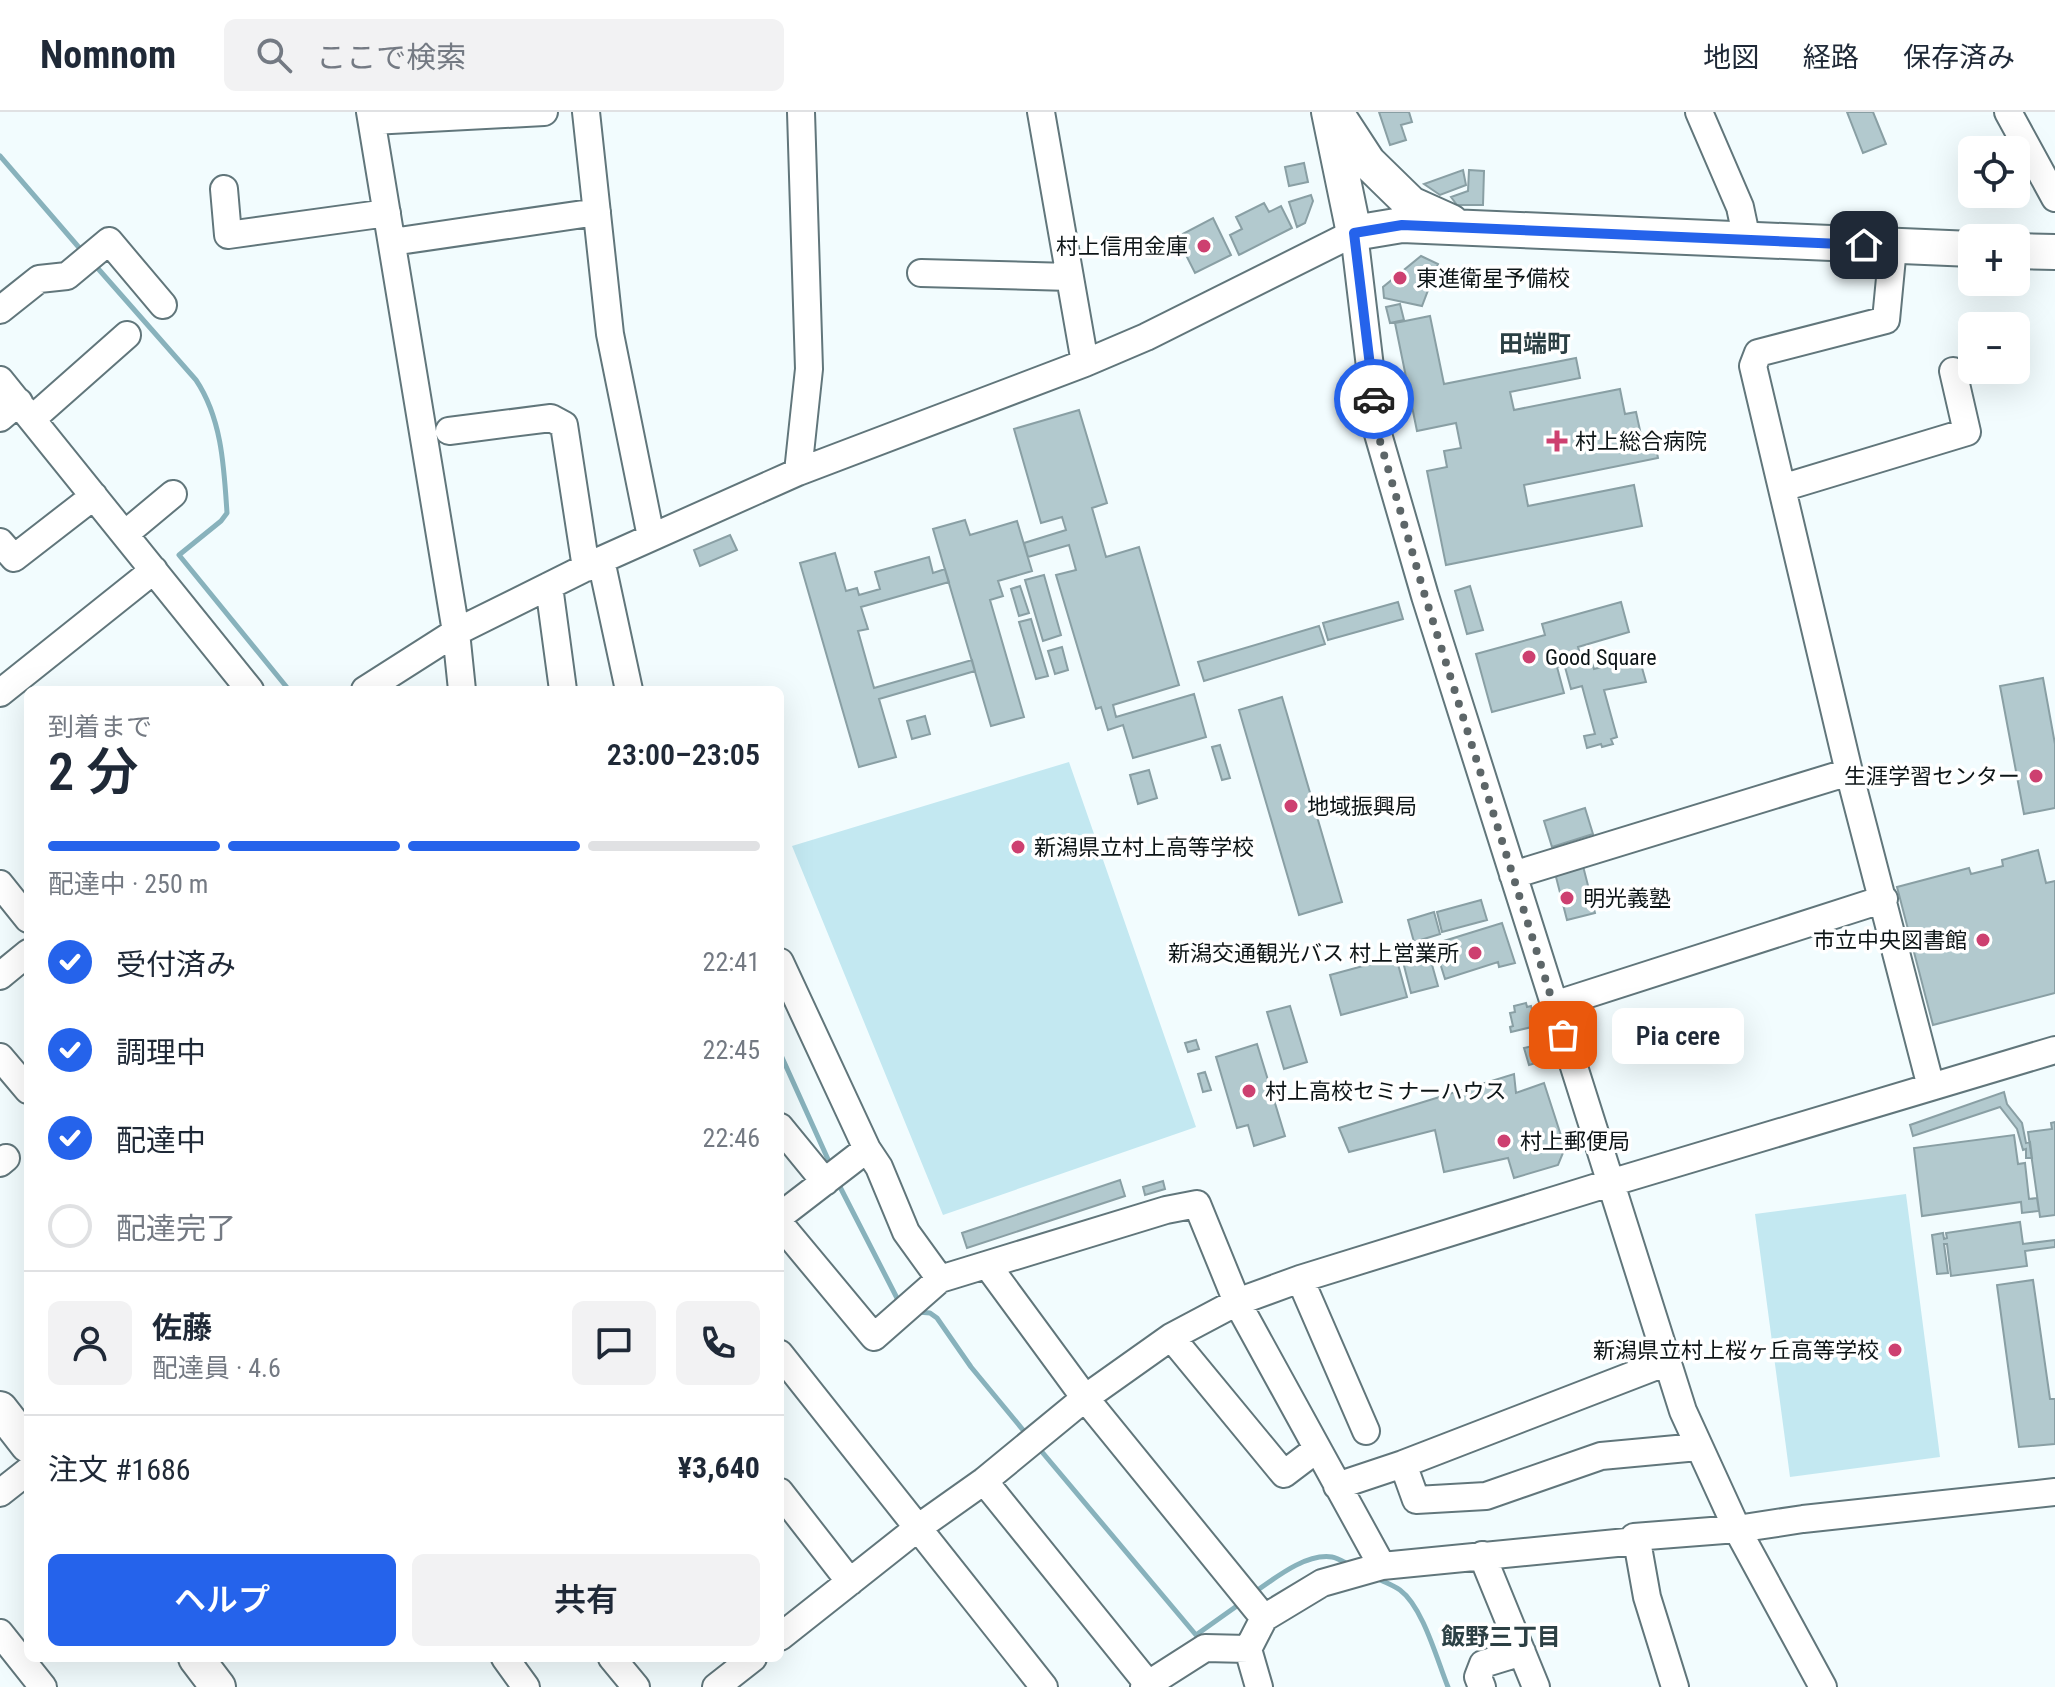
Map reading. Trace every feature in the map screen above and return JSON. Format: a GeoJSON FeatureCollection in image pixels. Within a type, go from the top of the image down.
{"type":"FeatureCollection","features":[{"type":"Feature","properties":{"kind":"main road"},"geometry":{"type":"LineString","coordinates":[[1329,112],[1354,233],[1402,225],[1958,249]]}},
{"type":"Feature","properties":{"kind":"main road"},"geometry":{"type":"LineString","coordinates":[[1336,112],[1368,162],[1411,204],[1468,228]]}},
{"type":"Feature","properties":{"kind":"main road"},"geometry":{"type":"LineString","coordinates":[[2030,251],[2055,252]]}},
{"type":"Feature","properties":{"kind":"main road"},"geometry":{"type":"LineString","coordinates":[[0,1409],[24,1440]]}},
{"type":"Feature","properties":{"kind":"street"},"geometry":{"type":"LineString","coordinates":[[462,686],[456,632],[371,116],[544,112]]}},
{"type":"Feature","properties":{"kind":"street"},"geometry":{"type":"LineString","coordinates":[[586,112],[610,334],[651,537]]}},
{"type":"Feature","properties":{"kind":"street"},"geometry":{"type":"LineString","coordinates":[[798,472],[809,369],[801,112]]}},
{"type":"Feature","properties":{"kind":"street"},"geometry":{"type":"LineString","coordinates":[[1041,112],[1085,363]]}},
{"type":"Feature","properties":{"kind":"street"},"geometry":{"type":"LineString","coordinates":[[1699,112],[1740,207],[1747,240]]}},
{"type":"Feature","properties":{"kind":"street"},"geometry":{"type":"LineString","coordinates":[[2008,112],[2055,198]]}},
{"type":"Feature","properties":{"kind":"street"},"geometry":{"type":"LineString","coordinates":[[224,189],[228,235],[387,213]]}},
{"type":"Feature","properties":{"kind":"street"},"geometry":{"type":"LineString","coordinates":[[392,242],[597,212]]}},
{"type":"Feature","properties":{"kind":"street"},"geometry":{"type":"LineString","coordinates":[[371,686],[456,632],[651,537],[798,472],[1146,337],[1354,233],[1378,434],[1425,596],[1667,1362],[1698,1447],[1737,1529],[1823,1687]]}},
{"type":"Feature","properties":{"kind":"street"},"geometry":{"type":"LineString","coordinates":[[0,310],[39,279],[67,276],[109,241],[163,305]]}},
{"type":"Feature","properties":{"kind":"street"},"geometry":{"type":"LineString","coordinates":[[1893,247],[1886,320],[1758,353],[1753,366],[1849,772],[1931,1087]]}},
{"type":"Feature","properties":{"kind":"street"},"geometry":{"type":"LineString","coordinates":[[921,273],[1070,277]]}},
{"type":"Feature","properties":{"kind":"street"},"geometry":{"type":"LineString","coordinates":[[17,413],[127,335]]}},
{"type":"Feature","properties":{"kind":"street"},"geometry":{"type":"LineString","coordinates":[[1782,488],[1967,432],[1953,371]]}},
{"type":"Feature","properties":{"kind":"street"},"geometry":{"type":"LineString","coordinates":[[0,380],[17,413],[94,496],[247,686]]}},
{"type":"Feature","properties":{"kind":"street"},"geometry":{"type":"LineString","coordinates":[[449,431],[551,418],[564,425],[593,564],[628,686]]}},
{"type":"Feature","properties":{"kind":"street"},"geometry":{"type":"LineString","coordinates":[[125,534],[173,494]]}},
{"type":"Feature","properties":{"kind":"street"},"geometry":{"type":"LineString","coordinates":[[0,542],[14,558],[94,496]]}},
{"type":"Feature","properties":{"kind":"street"},"geometry":{"type":"LineString","coordinates":[[0,693],[154,570]]}},
{"type":"Feature","properties":{"kind":"street"},"geometry":{"type":"LineString","coordinates":[[549,586],[562,686]]}},
{"type":"Feature","properties":{"kind":"street"},"geometry":{"type":"LineString","coordinates":[[1513,875],[1849,772]]}},
{"type":"Feature","properties":{"kind":"street"},"geometry":{"type":"LineString","coordinates":[[0,884],[24,914]]}},
{"type":"Feature","properties":{"kind":"street"},"geometry":{"type":"LineString","coordinates":[[1554,1005],[1884,899]]}},
{"type":"Feature","properties":{"kind":"street"},"geometry":{"type":"LineString","coordinates":[[0,976],[24,956]]}},
{"type":"Feature","properties":{"kind":"street"},"geometry":{"type":"LineString","coordinates":[[784,975],[867,1149],[879,1167],[906,1232],[940,1279]]}},
{"type":"Feature","properties":{"kind":"street"},"geometry":{"type":"LineString","coordinates":[[784,1634],[919,1527],[984,1481],[1085,1398],[1171,1337],[1237,1302],[1300,1279],[1610,1183],[2055,1050]]}},
{"type":"Feature","properties":{"kind":"street"},"geometry":{"type":"LineString","coordinates":[[0,1057],[24,1085]]}},
{"type":"Feature","properties":{"kind":"street"},"geometry":{"type":"LineString","coordinates":[[784,1132],[825,1182]]}},
{"type":"Feature","properties":{"kind":"street"},"geometry":{"type":"LineString","coordinates":[[784,1213],[867,1149]]}},
{"type":"Feature","properties":{"kind":"street"},"geometry":{"type":"LineString","coordinates":[[784,1229],[874,1337],[940,1279],[1166,1210],[1197,1204],[1237,1302],[1382,1566]]}},
{"type":"Feature","properties":{"kind":"street"},"geometry":{"type":"LineString","coordinates":[[988,1266],[1085,1398],[1264,1618]]}},
{"type":"Feature","properties":{"kind":"street"},"geometry":{"type":"LineString","coordinates":[[1300,1279],[1366,1431]]}},
{"type":"Feature","properties":{"kind":"street"},"geometry":{"type":"LineString","coordinates":[[1171,1337],[1284,1474],[1317,1449]]}},
{"type":"Feature","properties":{"kind":"street"},"geometry":{"type":"LineString","coordinates":[[784,1359],[1044,1687]]}},
{"type":"Feature","properties":{"kind":"street"},"geometry":{"type":"LineString","coordinates":[[1337,1486],[1403,1464],[1667,1362]]}},
{"type":"Feature","properties":{"kind":"street"},"geometry":{"type":"LineString","coordinates":[[1403,1464],[1416,1500],[1486,1496],[1601,1456],[1698,1447]]}},
{"type":"Feature","properties":{"kind":"street"},"geometry":{"type":"LineString","coordinates":[[0,1493],[24,1474]]}},
{"type":"Feature","properties":{"kind":"street"},"geometry":{"type":"LineString","coordinates":[[984,1481],[1146,1685],[1205,1648],[1248,1649]]}},
{"type":"Feature","properties":{"kind":"street"},"geometry":{"type":"LineString","coordinates":[[1675,1687],[1647,1597],[1634,1537],[1737,1529],[2055,1492]]}},
{"type":"Feature","properties":{"kind":"street"},"geometry":{"type":"LineString","coordinates":[[784,1497],[850,1582]]}},
{"type":"Feature","properties":{"kind":"street"},"geometry":{"type":"LineString","coordinates":[[1259,1687],[1248,1649],[1264,1618],[1322,1583],[1382,1566],[1637,1541]]}},
{"type":"Feature","properties":{"kind":"street"},"geometry":{"type":"LineString","coordinates":[[1482,1555],[1536,1687]]}},
{"type":"Feature","properties":{"kind":"street"},"geometry":{"type":"LineString","coordinates":[[0,1633],[43,1687]]}},
{"type":"Feature","properties":{"kind":"street"},"geometry":{"type":"LineString","coordinates":[[1482,1687],[1478,1677],[1483,1664],[1522,1652]]}},
{"type":"Feature","properties":{"kind":"street"},"geometry":{"type":"LineString","coordinates":[[508,1662],[526,1687]]}},
{"type":"Feature","properties":{"kind":"street"},"geometry":{"type":"LineString","coordinates":[[615,1662],[636,1687]]}},
{"type":"Feature","properties":{"kind":"street"},"geometry":{"type":"LineString","coordinates":[[716,1687],[748,1662]]}},
{"type":"Feature","properties":{"kind":"shaded area"},"geometry":{"type":"Polygon","coordinates":[[[1069,762],[1196,1127],[943,1215],[792,846],[1069,762]]]}},
{"type":"Feature","properties":{"kind":"shaded area"},"geometry":{"type":"Polygon","coordinates":[[[1906,1194],[1940,1457],[1790,1477],[1755,1214],[1906,1194]]]}},
{"type":"Feature","properties":{"kind":"building"},"geometry":{"type":"Polygon","coordinates":[[[1379,112],[1409,112],[1412,122],[1401,125],[1406,140],[1390,145],[1379,112]]]}},
{"type":"Feature","properties":{"kind":"building"},"geometry":{"type":"Polygon","coordinates":[[[1847,112],[1873,112],[1886,144],[1863,153],[1847,112]]]}},
{"type":"Feature","properties":{"kind":"building"},"geometry":{"type":"Polygon","coordinates":[[[1304,163],[1308,182],[1289,186],[1285,167],[1304,163]]]}},
{"type":"Feature","properties":{"kind":"building"},"geometry":{"type":"Polygon","coordinates":[[[1463,170],[1466,185],[1440,195],[1424,184],[1463,170]]]}},
{"type":"Feature","properties":{"kind":"building"},"geometry":{"type":"Polygon","coordinates":[[[1469,170],[1484,171],[1483,205],[1457,205],[1451,197],[1468,191],[1469,170]]]}},
{"type":"Feature","properties":{"kind":"building"},"geometry":{"type":"Polygon","coordinates":[[[1311,195],[1313,201],[1305,223],[1297,227],[1289,202],[1311,195]]]}},
{"type":"Feature","properties":{"kind":"building"},"geometry":{"type":"Polygon","coordinates":[[[1264,203],[1269,212],[1281,206],[1292,228],[1239,255],[1230,235],[1242,229],[1236,217],[1264,203]]]}},
{"type":"Feature","properties":{"kind":"building","name":"村上信用金庫"},"geometry":{"type":"Polygon","coordinates":[[[1213,218],[1231,255],[1195,273],[1177,237],[1213,218]]]}},
{"type":"Feature","properties":{"kind":"building"},"geometry":{"type":"Polygon","coordinates":[[[1421,256],[1438,264],[1422,306],[1384,298],[1383,287],[1421,256]]]}},
{"type":"Feature","properties":{"kind":"building"},"geometry":{"type":"Polygon","coordinates":[[[1400,304],[1404,320],[1390,323],[1386,307],[1400,304]]]}},
{"type":"Feature","properties":{"kind":"building","name":"村上総合病院"},"geometry":{"type":"Polygon","coordinates":[[[1430,316],[1444,384],[1576,358],[1580,378],[1510,392],[1514,410],[1620,389],[1625,414],[1636,412],[1641,435],[1653,432],[1658,458],[1524,485],[1528,506],[1634,485],[1642,526],[1446,565],[1427,471],[1447,467],[1444,451],[1461,448],[1456,423],[1417,431],[1395,323],[1430,316]]]}},
{"type":"Feature","properties":{"kind":"building"},"geometry":{"type":"Polygon","coordinates":[[[1079,410],[1107,503],[1092,508],[1106,557],[1139,547],[1179,685],[1113,705],[1116,717],[1194,694],[1206,737],[1133,758],[1123,725],[1108,730],[1101,707],[1096,709],[1056,575],[1076,570],[1069,545],[1028,557],[1024,543],[1066,530],[1062,517],[1041,523],[1014,429],[1079,410]]]}},
{"type":"Feature","properties":{"kind":"building"},"geometry":{"type":"Polygon","coordinates":[[[965,520],[970,535],[1017,521],[1032,571],[998,581],[1003,596],[990,600],[1024,717],[991,726],[933,529],[965,520]]]}},
{"type":"Feature","properties":{"kind":"building"},"geometry":{"type":"Polygon","coordinates":[[[730,535],[737,550],[700,566],[694,550],[730,535]]]}},
{"type":"Feature","properties":{"kind":"building"},"geometry":{"type":"Polygon","coordinates":[[[835,553],[846,591],[857,588],[859,595],[880,589],[875,572],[929,557],[933,573],[945,569],[949,582],[861,607],[868,629],[858,631],[874,688],[972,660],[975,671],[879,699],[896,757],[859,767],[800,563],[835,553]]]}},
{"type":"Feature","properties":{"kind":"building"},"geometry":{"type":"Polygon","coordinates":[[[1044,575],[1061,635],[1043,641],[1025,580],[1044,575]]]}},
{"type":"Feature","properties":{"kind":"building"},"geometry":{"type":"Polygon","coordinates":[[[1020,586],[1029,613],[1019,616],[1011,589],[1020,586]]]}},
{"type":"Feature","properties":{"kind":"building"},"geometry":{"type":"Polygon","coordinates":[[[1470,586],[1483,630],[1467,634],[1455,591],[1470,586]]]}},
{"type":"Feature","properties":{"kind":"building"},"geometry":{"type":"Polygon","coordinates":[[[1398,602],[1403,619],[1328,640],[1323,623],[1398,602]]]}},
{"type":"Feature","properties":{"kind":"building","name":"Good Square"},"geometry":{"type":"Polygon","coordinates":[[[1621,602],[1629,632],[1578,647],[1582,660],[1557,667],[1564,693],[1492,712],[1476,654],[1545,635],[1542,624],[1621,602]]]}},
{"type":"Feature","properties":{"kind":"building"},"geometry":{"type":"Polygon","coordinates":[[[1031,619],[1048,676],[1036,679],[1019,622],[1031,619]]]}},
{"type":"Feature","properties":{"kind":"building"},"geometry":{"type":"Polygon","coordinates":[[[1319,626],[1325,644],[1204,681],[1198,662],[1319,626]]]}},
{"type":"Feature","properties":{"kind":"building"},"geometry":{"type":"Polygon","coordinates":[[[1062,647],[1068,670],[1055,674],[1048,651],[1062,647]]]}},
{"type":"Feature","properties":{"kind":"building"},"geometry":{"type":"Polygon","coordinates":[[[1639,657],[1646,682],[1604,690],[1617,737],[1611,739],[1613,744],[1587,748],[1584,736],[1595,734],[1582,686],[1571,689],[1565,667],[1591,660],[1594,669],[1639,657]]]}},
{"type":"Feature","properties":{"kind":"building","name":"生涯学習センター"},"geometry":{"type":"Polygon","coordinates":[[[2043,678],[2055,744],[2055,808],[2024,814],[2000,686],[2043,678]]]}},
{"type":"Feature","properties":{"kind":"building","name":"地域振興局"},"geometry":{"type":"Polygon","coordinates":[[[1282,697],[1342,902],[1299,915],[1239,710],[1282,697]]]}},
{"type":"Feature","properties":{"kind":"building"},"geometry":{"type":"Polygon","coordinates":[[[925,716],[930,734],[912,739],[907,721],[925,716]]]}},
{"type":"Feature","properties":{"kind":"building"},"geometry":{"type":"Polygon","coordinates":[[[1220,745],[1230,778],[1222,780],[1212,747],[1220,745]]]}},
{"type":"Feature","properties":{"kind":"building"},"geometry":{"type":"Polygon","coordinates":[[[1149,770],[1157,798],[1138,804],[1130,775],[1149,770]]]}},
{"type":"Feature","properties":{"kind":"building"},"geometry":{"type":"Polygon","coordinates":[[[1585,808],[1593,834],[1552,847],[1544,821],[1585,808]]]}},
{"type":"Feature","properties":{"kind":"building","name":"市立中央図書館"},"geometry":{"type":"Polygon","coordinates":[[[2038,850],[2046,883],[2055,881],[2055,993],[1933,1025],[1897,887],[1969,868],[1971,874],[2003,866],[2002,860],[2038,850]]]}},
{"type":"Feature","properties":{"kind":"building"},"geometry":{"type":"Polygon","coordinates":[[[1583,866],[1595,913],[1567,920],[1555,873],[1583,866]]]}},
{"type":"Feature","properties":{"kind":"building"},"geometry":{"type":"Polygon","coordinates":[[[1481,900],[1487,920],[1442,932],[1437,912],[1481,900]]]}},
{"type":"Feature","properties":{"kind":"building"},"geometry":{"type":"Polygon","coordinates":[[[1434,912],[1440,934],[1414,942],[1408,920],[1434,912]]]}},
{"type":"Feature","properties":{"kind":"building","name":"新潟交通観光バス 村上営業所"},"geometry":{"type":"Polygon","coordinates":[[[1502,923],[1515,963],[1499,967],[1498,962],[1445,979],[1434,944],[1502,923]]]}},
{"type":"Feature","properties":{"kind":"building"},"geometry":{"type":"Polygon","coordinates":[[[1427,947],[1438,986],[1411,993],[1401,954],[1427,947]]]}},
{"type":"Feature","properties":{"kind":"building"},"geometry":{"type":"Polygon","coordinates":[[[1396,957],[1407,997],[1341,1015],[1330,975],[1396,957]]]}},
{"type":"Feature","properties":{"kind":"building"},"geometry":{"type":"Polygon","coordinates":[[[1526,1003],[1527,1007],[1531,1006],[1536,1026],[1511,1032],[1510,1013],[1515,1012],[1514,1006],[1526,1003]]]}},
{"type":"Feature","properties":{"kind":"building"},"geometry":{"type":"Polygon","coordinates":[[[1290,1006],[1307,1062],[1284,1069],[1267,1012],[1290,1006]]]}},
{"type":"Feature","properties":{"kind":"building"},"geometry":{"type":"Polygon","coordinates":[[[1196,1040],[1199,1049],[1188,1052],[1185,1043],[1196,1040]]]}},
{"type":"Feature","properties":{"kind":"building","name":"村上高校セミナーハウス"},"geometry":{"type":"Polygon","coordinates":[[[1257,1044],[1285,1136],[1254,1146],[1248,1125],[1237,1128],[1216,1057],[1257,1044]]]}},
{"type":"Feature","properties":{"kind":"building"},"geometry":{"type":"Polygon","coordinates":[[[1541,1044],[1546,1060],[1529,1065],[1524,1048],[1541,1044]]]}},
{"type":"Feature","properties":{"kind":"building"},"geometry":{"type":"Polygon","coordinates":[[[1205,1072],[1211,1090],[1203,1092],[1198,1074],[1205,1072]]]}},
{"type":"Feature","properties":{"kind":"building"},"geometry":{"type":"Polygon","coordinates":[[[1514,1074],[1516,1093],[1544,1083],[1565,1148],[1558,1165],[1514,1178],[1508,1158],[1444,1172],[1435,1130],[1349,1152],[1339,1128],[1514,1074]]]}},
{"type":"Feature","properties":{"kind":"building"},"geometry":{"type":"Polygon","coordinates":[[[2004,1092],[2007,1104],[2022,1123],[2026,1143],[2030,1142],[2032,1158],[2026,1158],[2026,1149],[2023,1150],[2017,1129],[2000,1107],[1913,1136],[1910,1125],[2004,1092]]]}},
{"type":"Feature","properties":{"kind":"building"},"geometry":{"type":"Polygon","coordinates":[[[2055,1122],[2055,1215],[2040,1217],[2028,1132],[2052,1129],[2051,1123],[2055,1122]]]}},
{"type":"Feature","properties":{"kind":"building"},"geometry":{"type":"Polygon","coordinates":[[[2014,1135],[2018,1164],[2025,1163],[2029,1199],[2037,1198],[2039,1211],[2022,1213],[2021,1202],[1922,1216],[1914,1148],[2014,1135]]]}},
{"type":"Feature","properties":{"kind":"building"},"geometry":{"type":"Polygon","coordinates":[[[1120,1180],[1125,1196],[967,1248],[962,1233],[1120,1180]]]}},
{"type":"Feature","properties":{"kind":"building"},"geometry":{"type":"Polygon","coordinates":[[[1163,1181],[1165,1189],[1145,1195],[1143,1187],[1163,1181]]]}},
{"type":"Feature","properties":{"kind":"building"},"geometry":{"type":"Polygon","coordinates":[[[2020,1222],[2023,1244],[2055,1240],[2055,1247],[2025,1251],[2027,1266],[1951,1276],[1947,1244],[1944,1244],[1948,1273],[1937,1274],[1932,1235],[1943,1233],[1944,1239],[1947,1238],[1946,1233],[2020,1222]]]}},
{"type":"Feature","properties":{"kind":"building"},"geometry":{"type":"Polygon","coordinates":[[[2033,1280],[2050,1399],[2055,1399],[2055,1444],[2019,1447],[1997,1285],[2033,1280]]]}},
{"type":"Feature","properties":{"kind":"waterway"},"geometry":{"type":"LineString","coordinates":[[0,156],[82,251]]}},
{"type":"Feature","properties":{"kind":"waterway"},"geometry":{"type":"LineString","coordinates":[[94,264],[196,380],[205,395],[220,444],[227,513],[179,555],[286,686]]}},
{"type":"Feature","properties":{"kind":"waterway"},"geometry":{"type":"LineString","coordinates":[[784,1062],[831,1166]]}},
{"type":"Feature","properties":{"kind":"waterway"},"geometry":{"type":"LineString","coordinates":[[838,1183],[899,1302]]}},
{"type":"Feature","properties":{"kind":"waterway"},"geometry":{"type":"LineString","coordinates":[[918,1312],[930,1313],[937,1318],[971,1367],[1028,1436]]}},
{"type":"Feature","properties":{"kind":"waterway"},"geometry":{"type":"LineString","coordinates":[[1037,1446],[1196,1635],[1241,1603]]}},
{"type":"Feature","properties":{"kind":"waterway"},"geometry":{"type":"LineString","coordinates":[[1255,1592],[1291,1568],[1312,1559],[1332,1557],[1350,1565]]}},
{"type":"Feature","properties":{"kind":"waterway"},"geometry":{"type":"LineString","coordinates":[[1377,1578],[1400,1590],[1416,1609],[1448,1687]]}},
{"type":"Feature","properties":{"kind":"way so far"},"geometry":{"type":"LineString","coordinates":[[1374,399],[1378,434],[1425,596],[1563,1035]]}},
{"type":"Feature","properties":{"kind":"place","name":"村上信用金庫"},"geometry":{"type":"Point","coordinates":[1204,246]}},
{"type":"Feature","properties":{"kind":"place","name":"東進衛星予備校"},"geometry":{"type":"Point","coordinates":[1400,278]}},
{"type":"Feature","properties":{"kind":"place","name":"村上総合病院"},"geometry":{"type":"Point","coordinates":[1557,441]}},
{"type":"Feature","properties":{"kind":"place","name":"Good Square"},"geometry":{"type":"Point","coordinates":[1529,657]}},
{"type":"Feature","properties":{"kind":"place","name":"生涯学習センター"},"geometry":{"type":"Point","coordinates":[2036,776]}},
{"type":"Feature","properties":{"kind":"place","name":"地域振興局"},"geometry":{"type":"Point","coordinates":[1291,806]}},
{"type":"Feature","properties":{"kind":"place","name":"新潟県立村上高等学校"},"geometry":{"type":"Point","coordinates":[1018,847]}},
{"type":"Feature","properties":{"kind":"place","name":"明光義塾"},"geometry":{"type":"Point","coordinates":[1567,898]}},
{"type":"Feature","properties":{"kind":"place","name":"市立中央図書館"},"geometry":{"type":"Point","coordinates":[1983,940]}},
{"type":"Feature","properties":{"kind":"place","name":"新潟交通観光バス 村上営業所"},"geometry":{"type":"Point","coordinates":[1475,953]}},
{"type":"Feature","properties":{"kind":"place","name":"Pia cere"},"geometry":{"type":"Point","coordinates":[1563,1035]}},
{"type":"Feature","properties":{"kind":"place","name":"村上高校セミナーハウス"},"geometry":{"type":"Point","coordinates":[1249,1091]}},
{"type":"Feature","properties":{"kind":"place","name":"村上郵便局"},"geometry":{"type":"Point","coordinates":[1504,1141]}},
{"type":"Feature","properties":{"kind":"place","name":"新潟県立村上桜ヶ丘高等学校"},"geometry":{"type":"Point","coordinates":[1895,1350]}},
{"type":"Feature","properties":{"kind":"district","name":"田端町"},"geometry":{"type":"Point","coordinates":[1535,344]}},
{"type":"Feature","properties":{"kind":"district","name":"飯野三丁目"},"geometry":{"type":"Point","coordinates":[1501,1637]}},
{"type":"Feature","properties":{"kind":"route"},"geometry":{"type":"LineString","coordinates":[[1374,399],[1354,233],[1402,225],[1864,245]]}}]}
